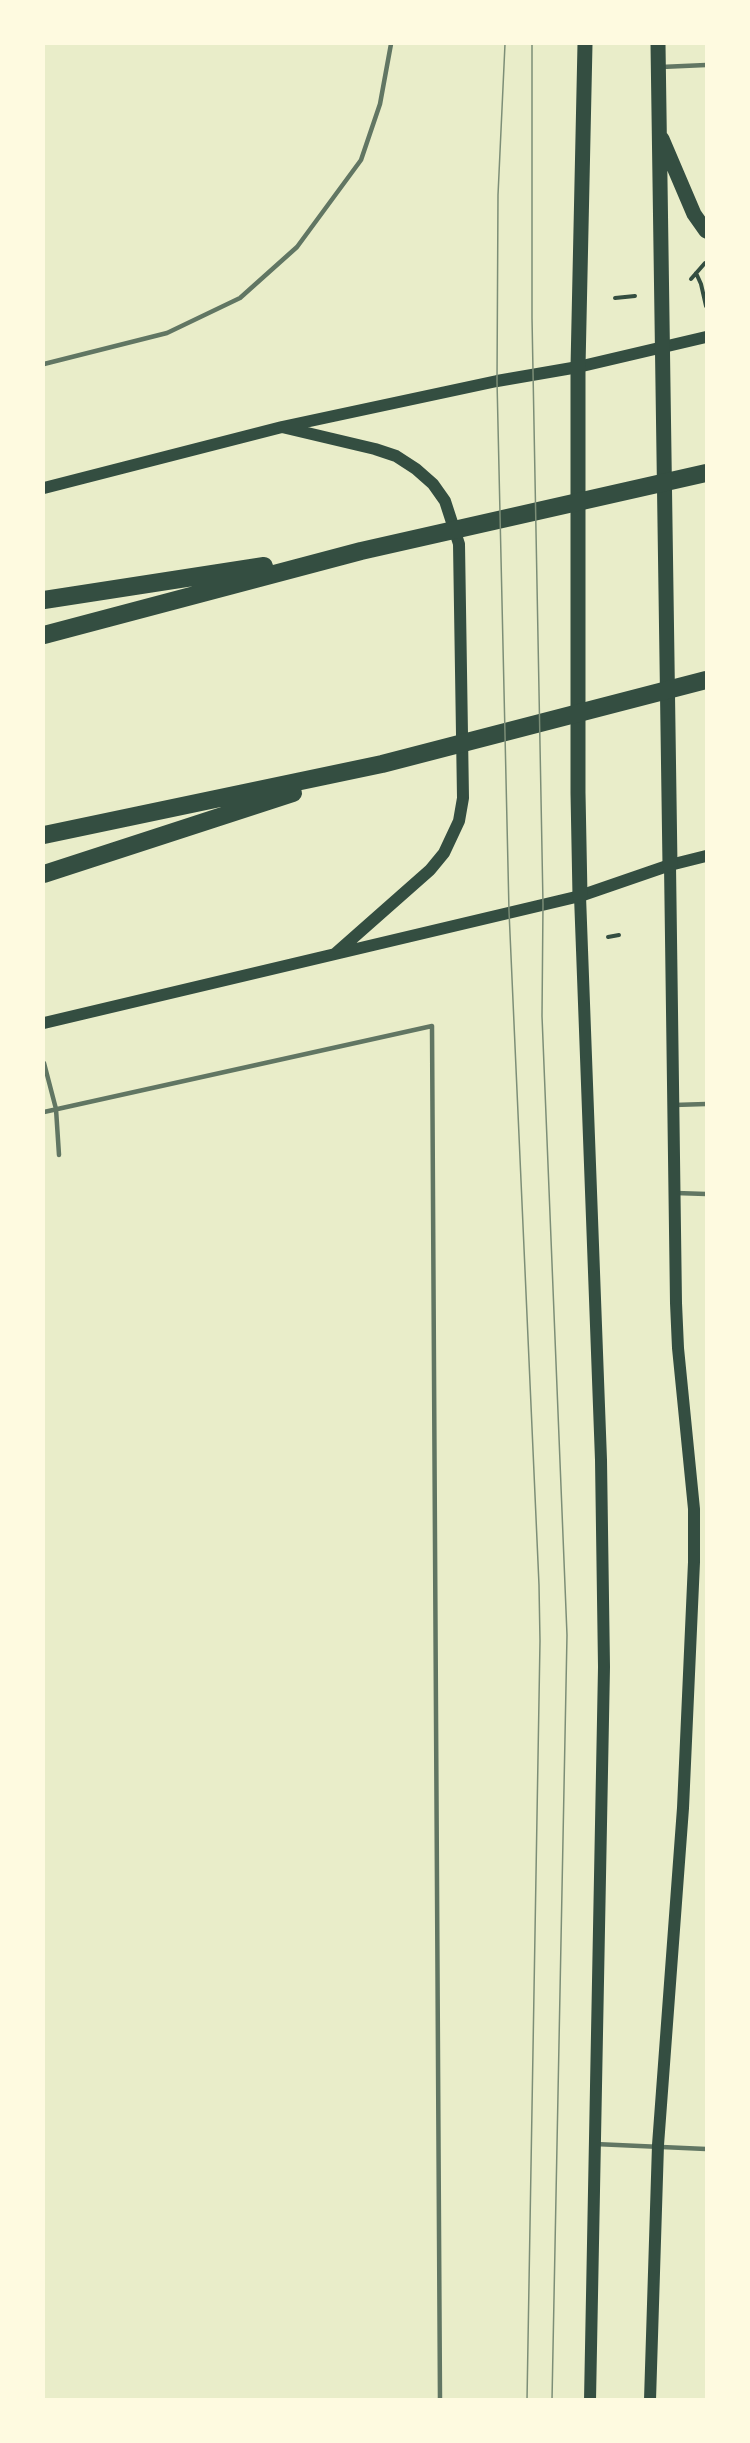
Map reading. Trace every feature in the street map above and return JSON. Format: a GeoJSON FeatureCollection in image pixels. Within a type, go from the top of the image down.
{"type":"FeatureCollection","features":[{"type":"Feature","properties":{"kind":"highway"},"geometry":{"type":"LineString","coordinates":[[44,635],[361,551],[706,473]]}},
{"type":"Feature","properties":{"kind":"highway"},"geometry":{"type":"LineString","coordinates":[[44,600],[361,551]]}},
{"type":"Feature","properties":{"kind":"highway"},"geometry":{"type":"LineString","coordinates":[[44,835],[382,764],[706,680]]}},
{"type":"Feature","properties":{"kind":"highway"},"geometry":{"type":"LineString","coordinates":[[44,874],[382,764]]}},
{"type":"Feature","properties":{"kind":"main road"},"geometry":{"type":"LineString","coordinates":[[585,44],[578,367],[578,793],[601,1460],[604,1667],[590,2400]]}},
{"type":"Feature","properties":{"kind":"main road"},"geometry":{"type":"LineString","coordinates":[[650,2400],[658,2145],[683,1808],[694,1562],[694,1509],[678,1348],[658,44]]}},
{"type":"Feature","properties":{"kind":"main road"},"geometry":{"type":"LineString","coordinates":[[659,130],[694,214],[706,231]]}},
{"type":"Feature","properties":{"kind":"main road"},"geometry":{"type":"LineString","coordinates":[[44,488],[282,427],[497,381],[578,367],[706,337]]}},
{"type":"Feature","properties":{"kind":"main road"},"geometry":{"type":"LineString","coordinates":[[282,427],[375,449],[396,456],[416,469],[433,484],[445,501],[459,544],[463,798],[459,821],[444,853],[430,870],[336,953]]}},
{"type":"Feature","properties":{"kind":"main road"},"geometry":{"type":"LineString","coordinates":[[44,1023],[580,896],[670,865],[706,856]]}},
{"type":"Feature","properties":{"kind":"lane"},"geometry":{"type":"LineString","coordinates":[[44,364],[167,333],[240,298],[297,247],[361,160],[380,104],[391,44]]}},
{"type":"Feature","properties":{"kind":"lane"},"geometry":{"type":"LineString","coordinates":[[658,67],[706,66]]}},
{"type":"Feature","properties":{"kind":"lane"},"geometry":{"type":"LineString","coordinates":[[44,1112],[432,1026],[440,2400]]}},
{"type":"Feature","properties":{"kind":"lane"},"geometry":{"type":"LineString","coordinates":[[44,1063],[56,1109],[59,1155]]}},
{"type":"Feature","properties":{"kind":"lane"},"geometry":{"type":"LineString","coordinates":[[674,1105],[706,1104]]}},
{"type":"Feature","properties":{"kind":"lane"},"geometry":{"type":"LineString","coordinates":[[675,1193],[706,1194]]}},
{"type":"Feature","properties":{"kind":"lane"},"geometry":{"type":"LineString","coordinates":[[595,2144],[658,2145],[706,2149]]}},
{"type":"Feature","properties":{"kind":"path"},"geometry":{"type":"LineString","coordinates":[[688,282],[705,263]]}},
{"type":"Feature","properties":{"kind":"path"},"geometry":{"type":"LineString","coordinates":[[696,273],[702,284],[706,306]]}},
{"type":"Feature","properties":{"kind":"path"},"geometry":{"type":"LineString","coordinates":[[615,298],[641,296]]}},
{"type":"Feature","properties":{"kind":"tram line"},"geometry":{"type":"LineString","coordinates":[[505,44],[498,195],[497,381],[509,911],[540,1641],[527,2400]]}},
{"type":"Feature","properties":{"kind":"tram line"},"geometry":{"type":"LineString","coordinates":[[532,44],[532,318],[543,904],[542,1016],[567,1635],[552,2400]]}}]}
